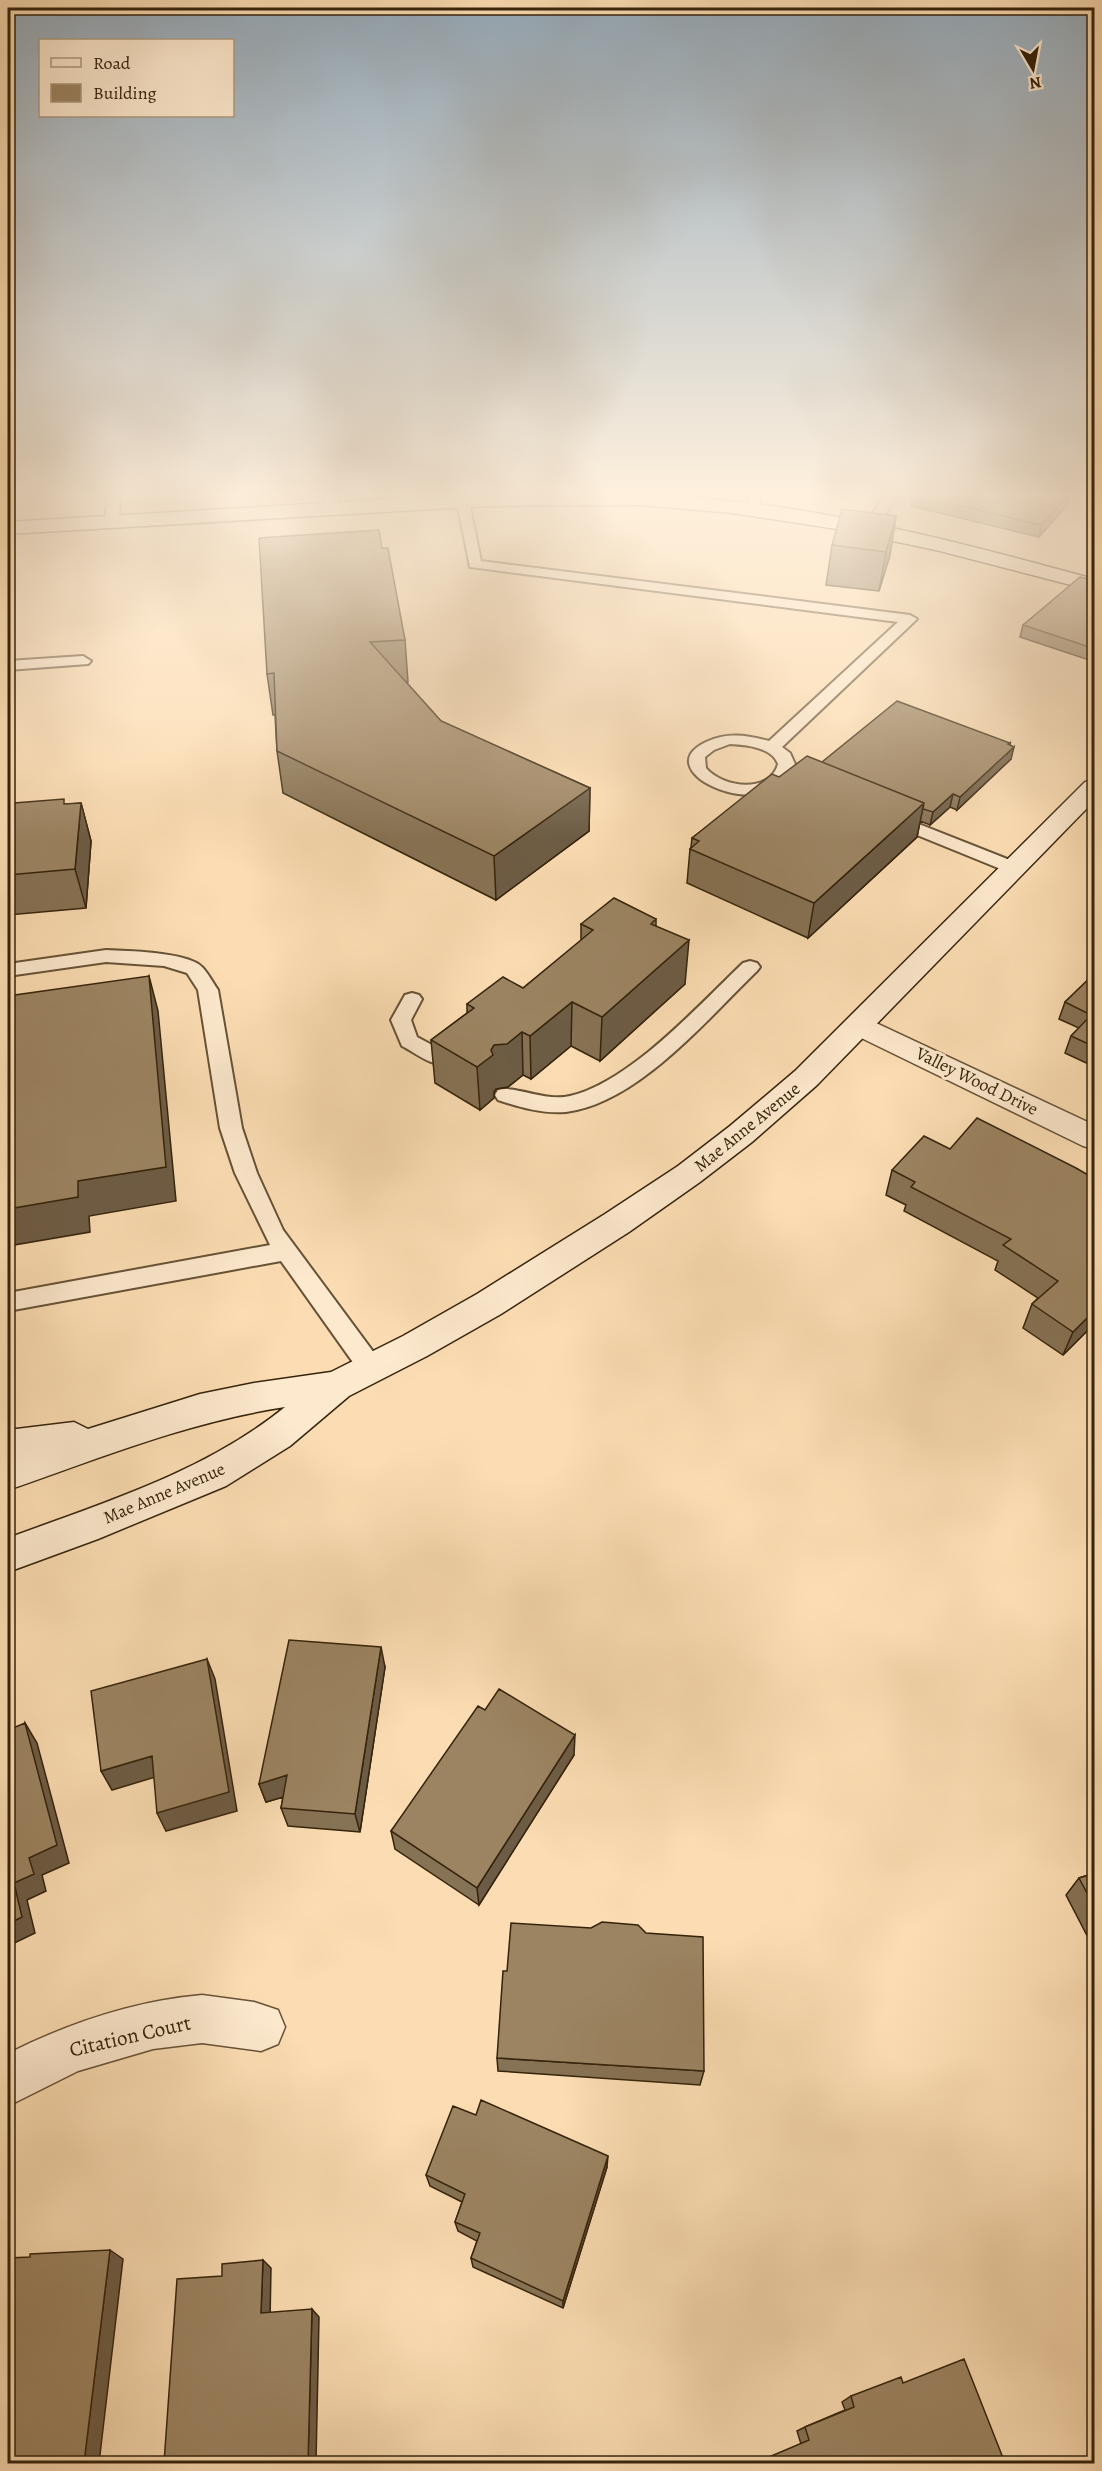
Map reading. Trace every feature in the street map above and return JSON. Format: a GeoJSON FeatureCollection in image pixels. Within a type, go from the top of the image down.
{"type":"FeatureCollection","features":[{"type":"Feature","properties":{"kind":"street","name":"Mae Anne Avenue"},"geometry":{"type":"LineString","coordinates":[[8,1555],[213,1475],[277,1435],[336,1386],[415,1346],[530,1279],[680,1180],[741,1134],[798,1085],[1095,787]]}},
{"type":"Feature","properties":{"kind":"street","name":"Valley Wood Drive"},"geometry":{"type":"LineString","coordinates":[[859,1025],[1095,1138]]}},
{"type":"Feature","properties":{"kind":"street","name":"Mae Anne Avenue"},"geometry":{"type":"LineString","coordinates":[[8,1474],[121,1432],[221,1404],[282,1392],[336,1386]]}},
{"type":"Feature","properties":{"kind":"street"},"geometry":{"type":"LineString","coordinates":[[8,1446],[46,1439],[121,1432]]}},
{"type":"Feature","properties":{"kind":"street","name":"Citation Court"},"geometry":{"type":"LineString","coordinates":[[8,2082],[52,2056],[76,2047],[170,2023],[203,2019],[261,2027]]}},
{"type":"Feature","properties":{"kind":"lane"},"geometry":{"type":"LineString","coordinates":[[772,747],[910,620],[811,607]]}},
{"type":"Feature","properties":{"kind":"lane"},"geometry":{"type":"LineString","coordinates":[[8,666],[83,661]]}},
{"type":"Feature","properties":{"kind":"lane"},"geometry":{"type":"LineString","coordinates":[[730,740],[745,740],[772,747],[785,760],[789,776],[764,786],[734,788],[707,779],[699,771],[696,763],[698,755],[705,748],[730,740]]}},
{"type":"Feature","properties":{"kind":"lane"},"geometry":{"type":"LineString","coordinates":[[880,813],[1014,868]]}},
{"type":"Feature","properties":{"kind":"lane"},"geometry":{"type":"LineString","coordinates":[[8,970],[106,956],[166,960],[194,969],[208,990],[235,1139],[246,1173],[274,1234],[371,1368]]}},
{"type":"Feature","properties":{"kind":"lane"},"geometry":{"type":"LineString","coordinates":[[505,1095],[525,1103],[572,1104],[612,1088],[645,1064],[750,967]]}},
{"type":"Feature","properties":{"kind":"lane"},"geometry":{"type":"LineString","coordinates":[[412,999],[401,1020],[409,1041],[442,1059]]}},
{"type":"Feature","properties":{"kind":"lane"},"geometry":{"type":"LineString","coordinates":[[8,1302],[286,1251]]}},
{"type":"Feature","properties":{"kind":"building"},"geometry":{"type":"Polygon","coordinates":[[[263,607],[399,607],[405,640],[370,642],[441,721],[590,788],[494,856],[277,751],[274,673],[267,674],[263,607]]]}},
{"type":"Feature","properties":{"kind":"building"},"geometry":{"type":"Polygon","coordinates":[[[1044,607],[1095,607],[1095,649],[1023,625],[1044,607]]]}},
{"type":"Feature","properties":{"kind":"building"},"geometry":{"type":"Polygon","coordinates":[[[897,701],[1010,743],[1008,744],[1014,747],[960,797],[953,794],[933,812],[923,809],[924,803],[822,762],[897,701]]]}},
{"type":"Feature","properties":{"kind":"building"},"geometry":{"type":"Polygon","coordinates":[[[807,756],[924,803],[814,903],[690,849],[699,841],[692,838],[772,774],[779,777],[807,756]]]}},
{"type":"Feature","properties":{"kind":"building"},"geometry":{"type":"Polygon","coordinates":[[[64,799],[64,804],[81,803],[75,869],[8,875],[8,809],[13,808],[14,803],[64,799]]]}},
{"type":"Feature","properties":{"kind":"building"},"geometry":{"type":"Polygon","coordinates":[[[614,898],[656,919],[651,924],[689,940],[602,1017],[572,1002],[530,1036],[522,1032],[507,1044],[494,1045],[491,1050],[493,1055],[477,1067],[431,1040],[474,1008],[467,1004],[503,977],[523,988],[593,930],[581,924],[614,898]]]}},
{"type":"Feature","properties":{"kind":"building"},"geometry":{"type":"Polygon","coordinates":[[[1095,973],[1095,1047],[1071,1036],[1091,1015],[1065,1002],[1095,973]]]}},
{"type":"Feature","properties":{"kind":"building"},"geometry":{"type":"Polygon","coordinates":[[[149,976],[166,1167],[78,1181],[78,1197],[8,1209],[8,996],[149,976]]]}},
{"type":"Feature","properties":{"kind":"building"},"geometry":{"type":"Polygon","coordinates":[[[977,1118],[1095,1179],[1095,1310],[1073,1332],[1032,1304],[1058,1281],[1003,1245],[1011,1239],[911,1187],[915,1182],[892,1170],[924,1136],[950,1149],[977,1118]]]}},
{"type":"Feature","properties":{"kind":"building"},"geometry":{"type":"Polygon","coordinates":[[[289,1640],[381,1647],[355,1814],[281,1808],[287,1775],[259,1784],[289,1640]]]}},
{"type":"Feature","properties":{"kind":"building"},"geometry":{"type":"Polygon","coordinates":[[[207,1659],[229,1792],[157,1813],[152,1756],[101,1771],[91,1691],[207,1659]]]}},
{"type":"Feature","properties":{"kind":"building"},"geometry":{"type":"Polygon","coordinates":[[[499,1689],[575,1735],[477,1888],[391,1831],[478,1706],[485,1710],[499,1689]]]}},
{"type":"Feature","properties":{"kind":"building"},"geometry":{"type":"Polygon","coordinates":[[[25,1723],[57,1845],[29,1858],[34,1874],[14,1883],[22,1917],[8,1924],[8,1730],[25,1723]]]}},
{"type":"Feature","properties":{"kind":"building"},"geometry":{"type":"Polygon","coordinates":[[[1095,1873],[1095,1908],[1079,1878],[1095,1873]]]}},
{"type":"Feature","properties":{"kind":"building"},"geometry":{"type":"Polygon","coordinates":[[[602,1922],[638,1925],[646,1933],[703,1937],[704,2071],[497,2058],[503,1971],[507,1971],[511,1923],[591,1928],[602,1922]]]}},
{"type":"Feature","properties":{"kind":"building"},"geometry":{"type":"Polygon","coordinates":[[[481,2100],[608,2156],[563,2301],[471,2258],[480,2233],[455,2222],[465,2194],[426,2175],[453,2106],[476,2115],[481,2100]]]}},
{"type":"Feature","properties":{"kind":"building"},"geometry":{"type":"Polygon","coordinates":[[[110,2250],[84,2463],[8,2463],[8,2258],[30,2257],[30,2254],[110,2250]]]}},
{"type":"Feature","properties":{"kind":"building"},"geometry":{"type":"Polygon","coordinates":[[[263,2260],[261,2313],[312,2309],[308,2463],[164,2463],[177,2279],[222,2276],[222,2264],[263,2260]]]}},
{"type":"Feature","properties":{"kind":"building"},"geometry":{"type":"Polygon","coordinates":[[[964,2359],[1005,2463],[768,2463],[769,2457],[809,2440],[805,2427],[854,2407],[851,2396],[901,2377],[903,2383],[964,2359]]]}}]}
